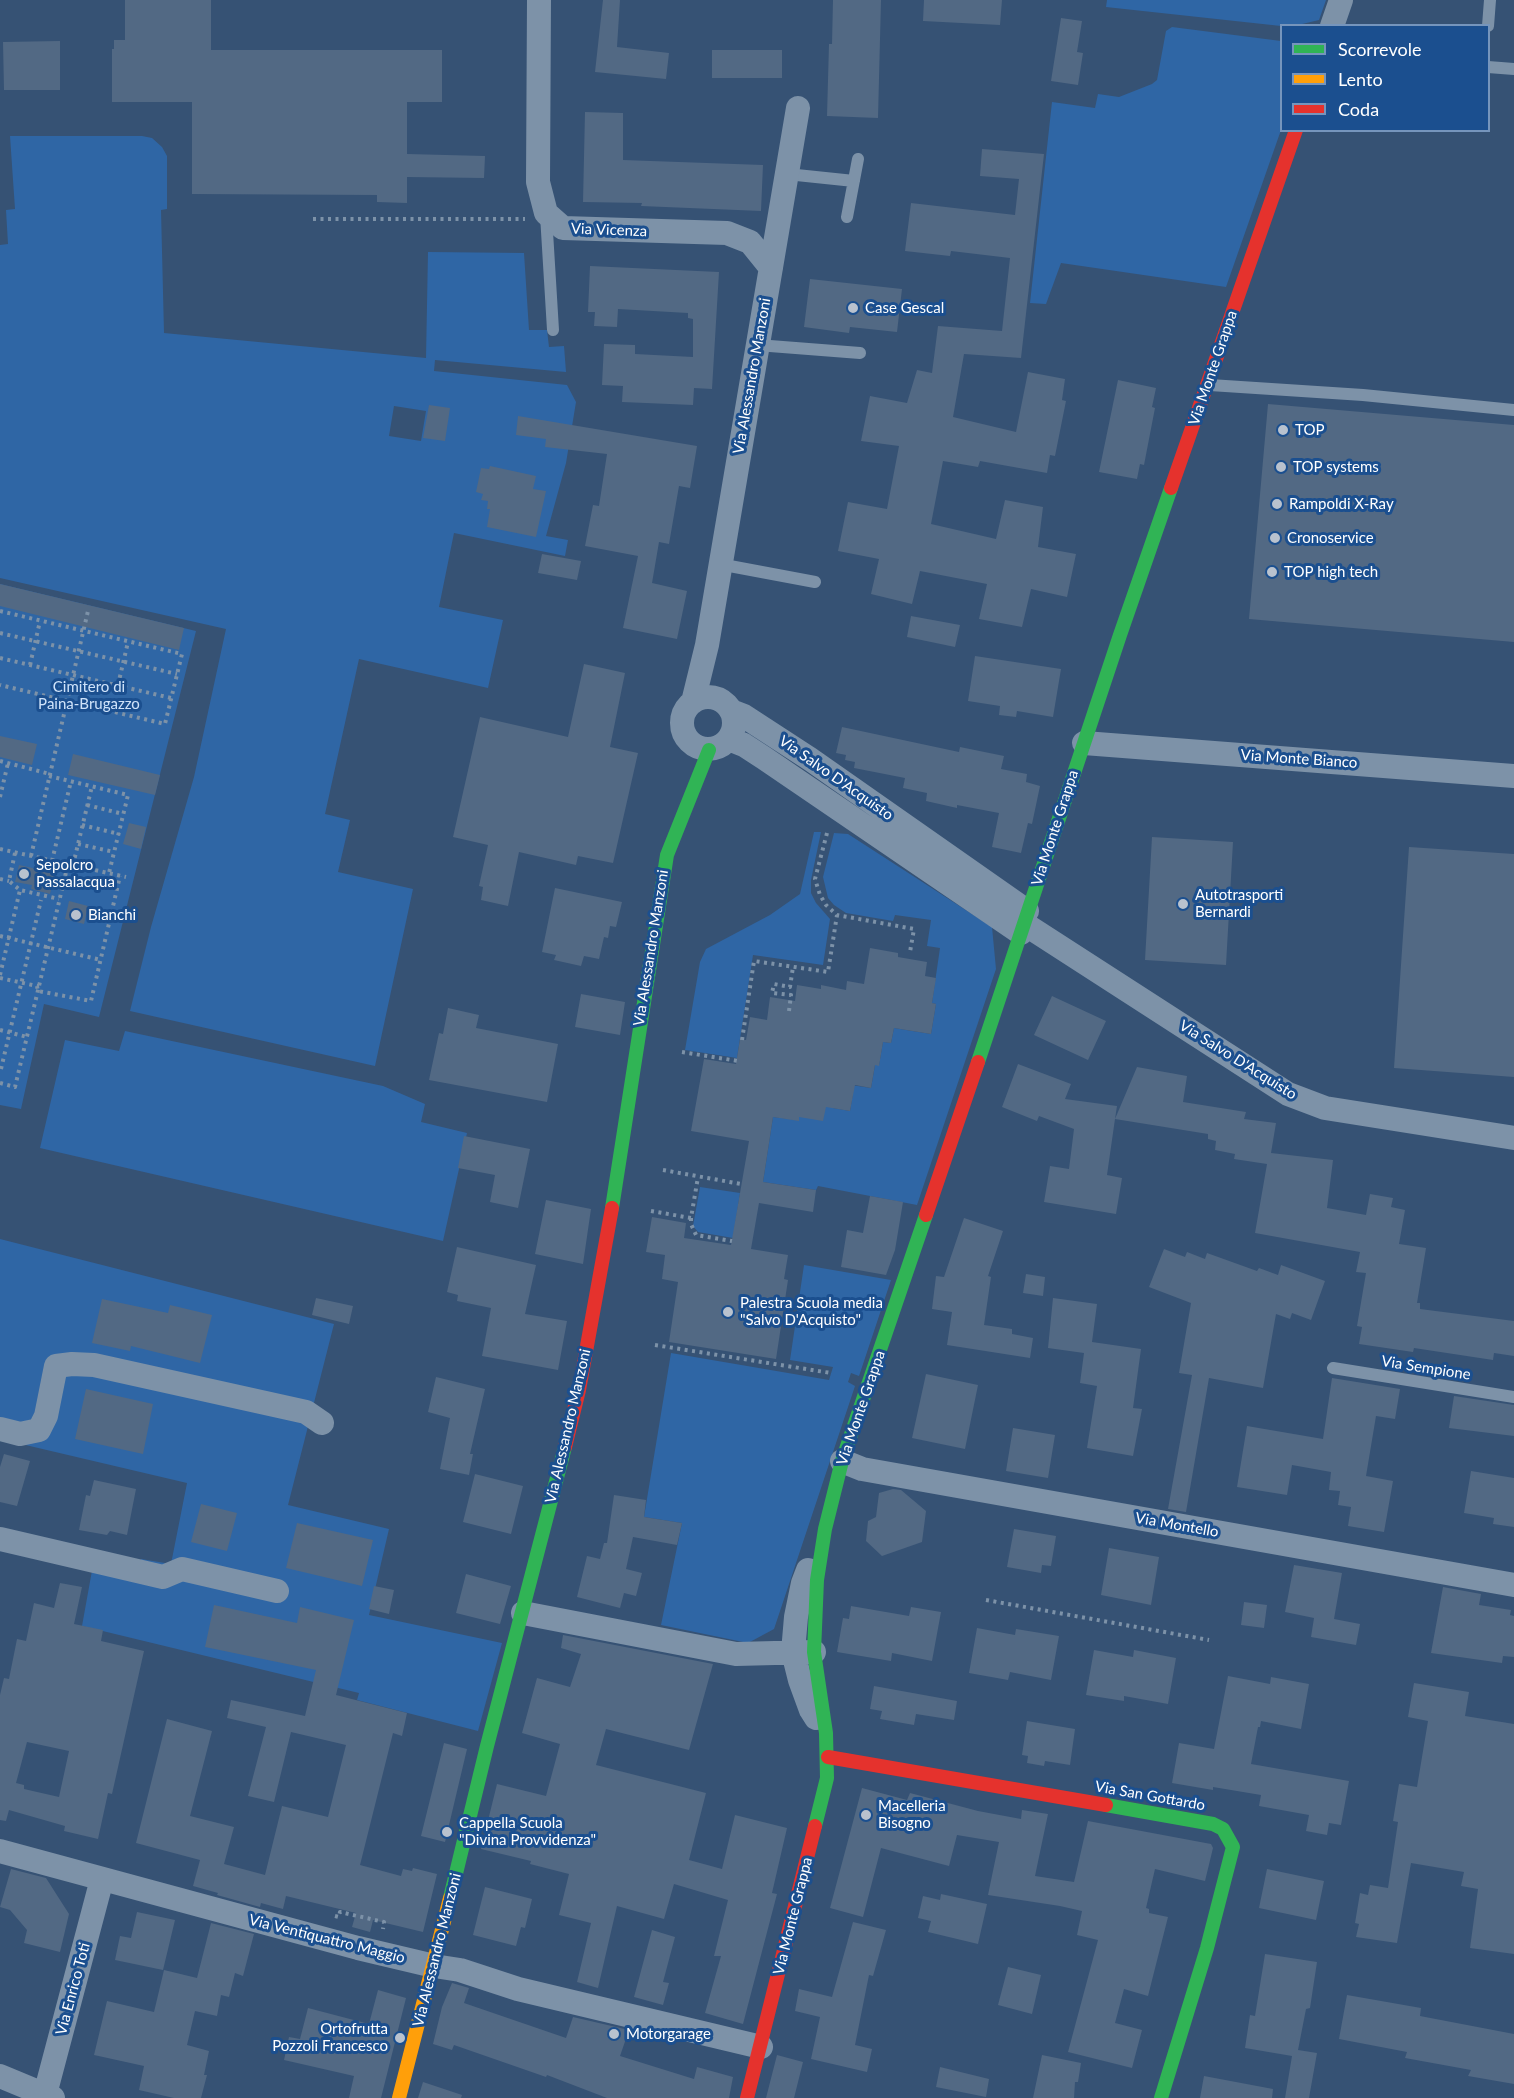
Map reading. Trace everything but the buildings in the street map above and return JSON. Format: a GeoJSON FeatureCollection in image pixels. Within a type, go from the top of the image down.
{"type":"FeatureCollection","features":[{"type":"Feature","properties":{"kind":"street"},"geometry":{"type":"LineString","coordinates":[[539,0],[538,182],[546,217]]}},
{"type":"Feature","properties":{"kind":"street"},"geometry":{"type":"LineString","coordinates":[[1333,24],[1341,0]]}},
{"type":"Feature","properties":{"kind":"street","name":"Via Alessandro Manzoni"},"geometry":{"type":"LineString","coordinates":[[693,702],[707,645],[798,108]]}},
{"type":"Feature","properties":{"kind":"street","name":"Via Monte Grappa"},"geometry":{"type":"LineString","coordinates":[[747,2098],[827,1778],[826,1733],[811,1710],[800,1680],[803,1652],[803,1583],[825,1529],[842,1461],[1084,743],[1295,132]]}},
{"type":"Feature","properties":{"kind":"street","name":"Via Vicenza"},"geometry":{"type":"LineString","coordinates":[[546,217],[563,228],[727,233],[750,242],[771,268]]}},
{"type":"Feature","properties":{"kind":"street","name":"Via Alessandro Manzoni"},"geometry":{"type":"LineString","coordinates":[[707,645],[713,690],[725,705]]}},
{"type":"Feature","properties":{"kind":"street"},"geometry":{"type":"LineString","coordinates":[[705,697],[725,705],[734,726],[719,745],[699,748],[690,743],[685,736],[682,723],[685,711],[693,702],[705,697]]}},
{"type":"Feature","properties":{"kind":"street","name":"Via Salvo D'Acquisto"},"geometry":{"type":"LineString","coordinates":[[725,705],[810,759],[1024,922]]}},
{"type":"Feature","properties":{"kind":"street","name":"Via Monte Bianco"},"geometry":{"type":"LineString","coordinates":[[1084,743],[1514,776]]}},
{"type":"Feature","properties":{"kind":"street","name":"Via Alessandro Manzoni"},"geometry":{"type":"LineString","coordinates":[[399,2098],[579,1389],[609,1227],[666,855],[719,745]]}},
{"type":"Feature","properties":{"kind":"street","name":"Via Salvo D'Acquisto"},"geometry":{"type":"LineString","coordinates":[[719,745],[744,745],[1024,922],[1288,1094],[1325,1108],[1514,1138]]}},
{"type":"Feature","properties":{"kind":"street"},"geometry":{"type":"LineString","coordinates":[[0,1429],[20,1434],[39,1430],[46,1416],[56,1366],[72,1364],[94,1365],[306,1412],[322,1424]]}},
{"type":"Feature","properties":{"kind":"street","name":"Via Montello"},"geometry":{"type":"LineString","coordinates":[[842,1461],[862,1469],[1514,1585]]}},
{"type":"Feature","properties":{"kind":"street"},"geometry":{"type":"LineString","coordinates":[[0,1539],[163,1576],[182,1569],[277,1591]]}},
{"type":"Feature","properties":{"kind":"street"},"geometry":{"type":"LineString","coordinates":[[523,1613],[736,1654],[803,1652]]}},
{"type":"Feature","properties":{"kind":"street","name":"Via San Gottardo"},"geometry":{"type":"LineString","coordinates":[[828,1757],[1213,1824],[1223,1829],[1233,1847],[1231,1859],[1204,1959],[1161,2098]]}},
{"type":"Feature","properties":{"kind":"street","name":"Via Ventiquattro Maggio"},"geometry":{"type":"LineString","coordinates":[[0,1851],[293,1931],[434,1966],[460,1970],[518,1989],[761,2047]]}},
{"type":"Feature","properties":{"kind":"street","name":"Via Enrico Toti"},"geometry":{"type":"LineString","coordinates":[[48,2097],[102,1879]]}},
{"type":"Feature","properties":{"kind":"street"},"geometry":{"type":"LineString","coordinates":[[0,2076],[48,2097]]}},
{"type":"Feature","properties":{"kind":"lane"},"geometry":{"type":"LineString","coordinates":[[1488,24],[1490,0]]}},
{"type":"Feature","properties":{"kind":"lane"},"geometry":{"type":"LineString","coordinates":[[1490,67],[1514,69]]}},
{"type":"Feature","properties":{"kind":"lane"},"geometry":{"type":"LineString","coordinates":[[847,217],[858,159]]}},
{"type":"Feature","properties":{"kind":"lane"},"geometry":{"type":"LineString","coordinates":[[787,174],[854,181]]}},
{"type":"Feature","properties":{"kind":"lane"},"geometry":{"type":"LineString","coordinates":[[546,217],[553,330]]}},
{"type":"Feature","properties":{"kind":"lane"},"geometry":{"type":"LineString","coordinates":[[758,345],[860,353]]}},
{"type":"Feature","properties":{"kind":"lane"},"geometry":{"type":"LineString","coordinates":[[1207,385],[1363,395],[1514,410]]}},
{"type":"Feature","properties":{"kind":"lane"},"geometry":{"type":"LineString","coordinates":[[720,564],[815,582]]}},
{"type":"Feature","properties":{"kind":"lane","name":"Via Sempione"},"geometry":{"type":"LineString","coordinates":[[1333,1368],[1514,1397]]}},
{"type":"Feature","properties":{"kind":"path"},"geometry":{"type":"LineString","coordinates":[[313,219],[546,217]]}},
{"type":"Feature","properties":{"kind":"path"},"geometry":{"type":"LineString","coordinates":[[0,611],[182,654],[165,724],[0,685]]}},
{"type":"Feature","properties":{"kind":"path"},"geometry":{"type":"LineString","coordinates":[[31,856],[88,611]]}},
{"type":"Feature","properties":{"kind":"path"},"geometry":{"type":"LineString","coordinates":[[30,665],[40,621]]}},
{"type":"Feature","properties":{"kind":"path"},"geometry":{"type":"LineString","coordinates":[[0,633],[177,674]]}},
{"type":"Feature","properties":{"kind":"path"},"geometry":{"type":"LineString","coordinates":[[118,685],[128,642]]}},
{"type":"Feature","properties":{"kind":"path"},"geometry":{"type":"LineString","coordinates":[[0,658],[171,698]]}},
{"type":"Feature","properties":{"kind":"path"},"geometry":{"type":"LineString","coordinates":[[0,761],[128,795],[109,873]]}},
{"type":"Feature","properties":{"kind":"path"},"geometry":{"type":"LineString","coordinates":[[0,797],[8,764]]}},
{"type":"Feature","properties":{"kind":"path"},"geometry":{"type":"LineString","coordinates":[[52,861],[71,781]]}},
{"type":"Feature","properties":{"kind":"path"},"geometry":{"type":"LineString","coordinates":[[0,1083],[15,1087],[60,899],[78,844],[92,786]]}},
{"type":"Feature","properties":{"kind":"path"},"geometry":{"type":"LineString","coordinates":[[87,806],[123,814]]}},
{"type":"Feature","properties":{"kind":"path"},"geometry":{"type":"LineString","coordinates":[[82,825],[119,834]]}},
{"type":"Feature","properties":{"kind":"path"},"geometry":{"type":"LineString","coordinates":[[827,833],[815,879],[826,905],[837,915],[914,929],[910,952]]}},
{"type":"Feature","properties":{"kind":"path"},"geometry":{"type":"LineString","coordinates":[[78,844],[114,852]]}},
{"type":"Feature","properties":{"kind":"path"},"geometry":{"type":"LineString","coordinates":[[0,849],[126,877]]}},
{"type":"Feature","properties":{"kind":"path"},"geometry":{"type":"LineString","coordinates":[[9,881],[15,853]]}},
{"type":"Feature","properties":{"kind":"path"},"geometry":{"type":"LineString","coordinates":[[38,991],[91,1001],[120,876]]}},
{"type":"Feature","properties":{"kind":"path"},"geometry":{"type":"LineString","coordinates":[[0,879],[9,881],[20,890],[60,899]]}},
{"type":"Feature","properties":{"kind":"path"},"geometry":{"type":"LineString","coordinates":[[20,890],[0,977],[37,986],[38,991]]}},
{"type":"Feature","properties":{"kind":"path"},"geometry":{"type":"LineString","coordinates":[[1,1069],[41,900]]}},
{"type":"Feature","properties":{"kind":"path"},"geometry":{"type":"LineString","coordinates":[[742,1040],[754,961],[828,972],[837,915]]}},
{"type":"Feature","properties":{"kind":"path"},"geometry":{"type":"LineString","coordinates":[[0,936],[101,960]]}},
{"type":"Feature","properties":{"kind":"path"},"geometry":{"type":"LineString","coordinates":[[789,1011],[791,996],[772,993],[774,984],[790,987],[793,967]]}},
{"type":"Feature","properties":{"kind":"path"},"geometry":{"type":"LineString","coordinates":[[0,1030],[27,1037]]}},
{"type":"Feature","properties":{"kind":"path"},"geometry":{"type":"LineString","coordinates":[[682,1052],[738,1061]]}},
{"type":"Feature","properties":{"kind":"path"},"geometry":{"type":"LineString","coordinates":[[663,1170],[741,1184]]}},
{"type":"Feature","properties":{"kind":"path"},"geometry":{"type":"LineString","coordinates":[[698,1176],[691,1218],[696,1235],[732,1241]]}},
{"type":"Feature","properties":{"kind":"path"},"geometry":{"type":"LineString","coordinates":[[651,1211],[691,1218]]}},
{"type":"Feature","properties":{"kind":"path"},"geometry":{"type":"LineString","coordinates":[[655,1345],[831,1372]]}},
{"type":"Feature","properties":{"kind":"path"},"geometry":{"type":"LineString","coordinates":[[986,1599],[1209,1640]]}},
{"type":"Feature","properties":{"kind":"path"},"geometry":{"type":"LineString","coordinates":[[329,1914],[339,1917],[340,1912],[384,1922],[382,1929],[394,1932]]}},
{"type":"Feature","properties":{"kind":"green space"},"geometry":{"type":"Polygon","coordinates":[[[1107,0],[1326,0],[1319,20],[1302,24],[1280,24],[1280,26],[1106,7],[1107,0]]]}},
{"type":"Feature","properties":{"kind":"green space"},"geometry":{"type":"Polygon","coordinates":[[[1172,27],[1280,41],[1280,132],[1226,287],[1061,263],[1046,304],[1030,303],[1052,102],[1095,108],[1098,94],[1119,97],[1152,84],[1157,80],[1166,31],[1172,27]]]}},
{"type":"Feature","properties":{"kind":"green space"},"geometry":{"type":"Polygon","coordinates":[[[10,136],[142,136],[152,138],[162,147],[167,156],[167,209],[161,210],[164,333],[426,358],[428,252],[524,253],[529,330],[547,330],[549,347],[564,346],[566,372],[435,360],[434,371],[567,385],[576,402],[566,463],[546,536],[568,540],[565,556],[454,533],[439,607],[503,620],[488,688],[359,659],[325,814],[350,820],[338,872],[413,889],[375,1066],[130,1011],[151,927],[194,777],[226,629],[0,578],[0,245],[8,244],[6,210],[15,209],[10,136]],[[394,406],[389,436],[421,441],[426,411],[394,406]]]}},
{"type":"Feature","properties":{"kind":"green space","name":"Cimitero di Paina-Brugazzo"},"geometry":{"type":"Polygon","coordinates":[[[0,584],[196,631],[99,1017],[44,1004],[21,1109],[0,1105],[0,584]]]}},
{"type":"Feature","properties":{"kind":"green space"},"geometry":{"type":"Polygon","coordinates":[[[814,832],[821,832],[811,880],[811,893],[816,903],[830,919],[823,965],[753,955],[737,1058],[685,1050],[700,962],[706,949],[770,915],[800,894],[814,832]]]}},
{"type":"Feature","properties":{"kind":"green space"},"geometry":{"type":"Polygon","coordinates":[[[834,833],[848,834],[992,927],[996,969],[917,1205],[818,1186],[816,1190],[763,1182],[773,1117],[799,1120],[799,1117],[828,1094],[833,1108],[850,1111],[853,1093],[844,1084],[871,1088],[875,1065],[879,1065],[883,1042],[891,1043],[894,1028],[931,1034],[936,1004],[932,1003],[940,948],[927,946],[931,920],[895,915],[893,921],[846,913],[834,905],[828,898],[823,877],[834,833]]]}},
{"type":"Feature","properties":{"kind":"green space"},"geometry":{"type":"Polygon","coordinates":[[[125,1031],[383,1086],[425,1104],[421,1122],[467,1133],[443,1241],[40,1148],[65,1040],[119,1051],[125,1031]]]}},
{"type":"Feature","properties":{"kind":"green space"},"geometry":{"type":"Polygon","coordinates":[[[700,1187],[740,1193],[733,1238],[698,1232],[693,1226],[700,1187]]]}},
{"type":"Feature","properties":{"kind":"green space"},"geometry":{"type":"Polygon","coordinates":[[[0,1239],[334,1324],[288,1505],[389,1529],[369,1615],[502,1643],[478,1731],[357,1700],[359,1693],[82,1626],[93,1565],[138,1573],[141,1559],[171,1564],[187,1483],[0,1439],[0,1239]]]}},
{"type":"Feature","properties":{"kind":"green space"},"geometry":{"type":"Polygon","coordinates":[[[804,1265],[891,1280],[859,1376],[851,1373],[848,1382],[855,1386],[774,1629],[748,1643],[661,1625],[682,1523],[644,1517],[671,1353],[829,1380],[833,1367],[790,1360],[804,1265]]]}},
{"type":"Feature","properties":{"kind":"traffic: fast"},"geometry":{"type":"LineString","coordinates":[[978,1062],[1171,488]]}},
{"type":"Feature","properties":{"kind":"traffic: fast"},"geometry":{"type":"LineString","coordinates":[[612,1208],[667,855],[709,750]]}},
{"type":"Feature","properties":{"kind":"traffic: fast"},"geometry":{"type":"LineString","coordinates":[[815,1826],[827,1778],[826,1733],[814,1652],[817,1580],[825,1529],[842,1461],[926,1215]]}},
{"type":"Feature","properties":{"kind":"traffic: fast"},"geometry":{"type":"LineString","coordinates":[[450,1898],[565,1447]]}},
{"type":"Feature","properties":{"kind":"traffic: fast"},"geometry":{"type":"LineString","coordinates":[[1106,1805],[1213,1824],[1223,1829],[1233,1847],[1207,1948],[1161,2098]]}},
{"type":"Feature","properties":{"kind":"traffic: slow"},"geometry":{"type":"LineString","coordinates":[[399,2098],[450,1898]]}},
{"type":"Feature","properties":{"kind":"traffic: jam"},"geometry":{"type":"LineString","coordinates":[[1171,488],[1295,132]]}},
{"type":"Feature","properties":{"kind":"traffic: jam"},"geometry":{"type":"LineString","coordinates":[[926,1215],[978,1062]]}},
{"type":"Feature","properties":{"kind":"traffic: jam"},"geometry":{"type":"LineString","coordinates":[[565,1447],[579,1390],[612,1208]]}},
{"type":"Feature","properties":{"kind":"traffic: jam"},"geometry":{"type":"LineString","coordinates":[[828,1757],[1106,1805]]}},
{"type":"Feature","properties":{"kind":"traffic: jam"},"geometry":{"type":"LineString","coordinates":[[747,2098],[815,1826]]}},
{"type":"Feature","properties":{"kind":"place","name":"Case Gescal"},"geometry":{"type":"Point","coordinates":[853,308]}},
{"type":"Feature","properties":{"kind":"place","name":"TOP"},"geometry":{"type":"Point","coordinates":[1283,430]}},
{"type":"Feature","properties":{"kind":"place","name":"TOP systems"},"geometry":{"type":"Point","coordinates":[1281,467]}},
{"type":"Feature","properties":{"kind":"place","name":"Rampoldi X-Ray"},"geometry":{"type":"Point","coordinates":[1277,504]}},
{"type":"Feature","properties":{"kind":"place","name":"Cronoservice"},"geometry":{"type":"Point","coordinates":[1275,538]}},
{"type":"Feature","properties":{"kind":"place","name":"TOP high tech"},"geometry":{"type":"Point","coordinates":[1272,572]}},
{"type":"Feature","properties":{"kind":"place","name":"Sepolcro Passalacqua"},"geometry":{"type":"Point","coordinates":[24,874]}},
{"type":"Feature","properties":{"kind":"place","name":"Autotrasporti Bernardi"},"geometry":{"type":"Point","coordinates":[1183,904]}},
{"type":"Feature","properties":{"kind":"place","name":"Bianchi"},"geometry":{"type":"Point","coordinates":[76,915]}},
{"type":"Feature","properties":{"kind":"place","name":"Palestra Scuola media \"Salvo D'Acquisto\""},"geometry":{"type":"Point","coordinates":[728,1312]}},
{"type":"Feature","properties":{"kind":"place","name":"Macelleria Bisogno"},"geometry":{"type":"Point","coordinates":[866,1815]}},
{"type":"Feature","properties":{"kind":"place","name":"Cappella Scuola \"Divina Provvidenza\""},"geometry":{"type":"Point","coordinates":[447,1832]}},
{"type":"Feature","properties":{"kind":"place","name":"Motorgarage"},"geometry":{"type":"Point","coordinates":[614,2034]}},
{"type":"Feature","properties":{"kind":"place","name":"Ortofrutta Pozzoli Francesco"},"geometry":{"type":"Point","coordinates":[400,2038]}}]}
